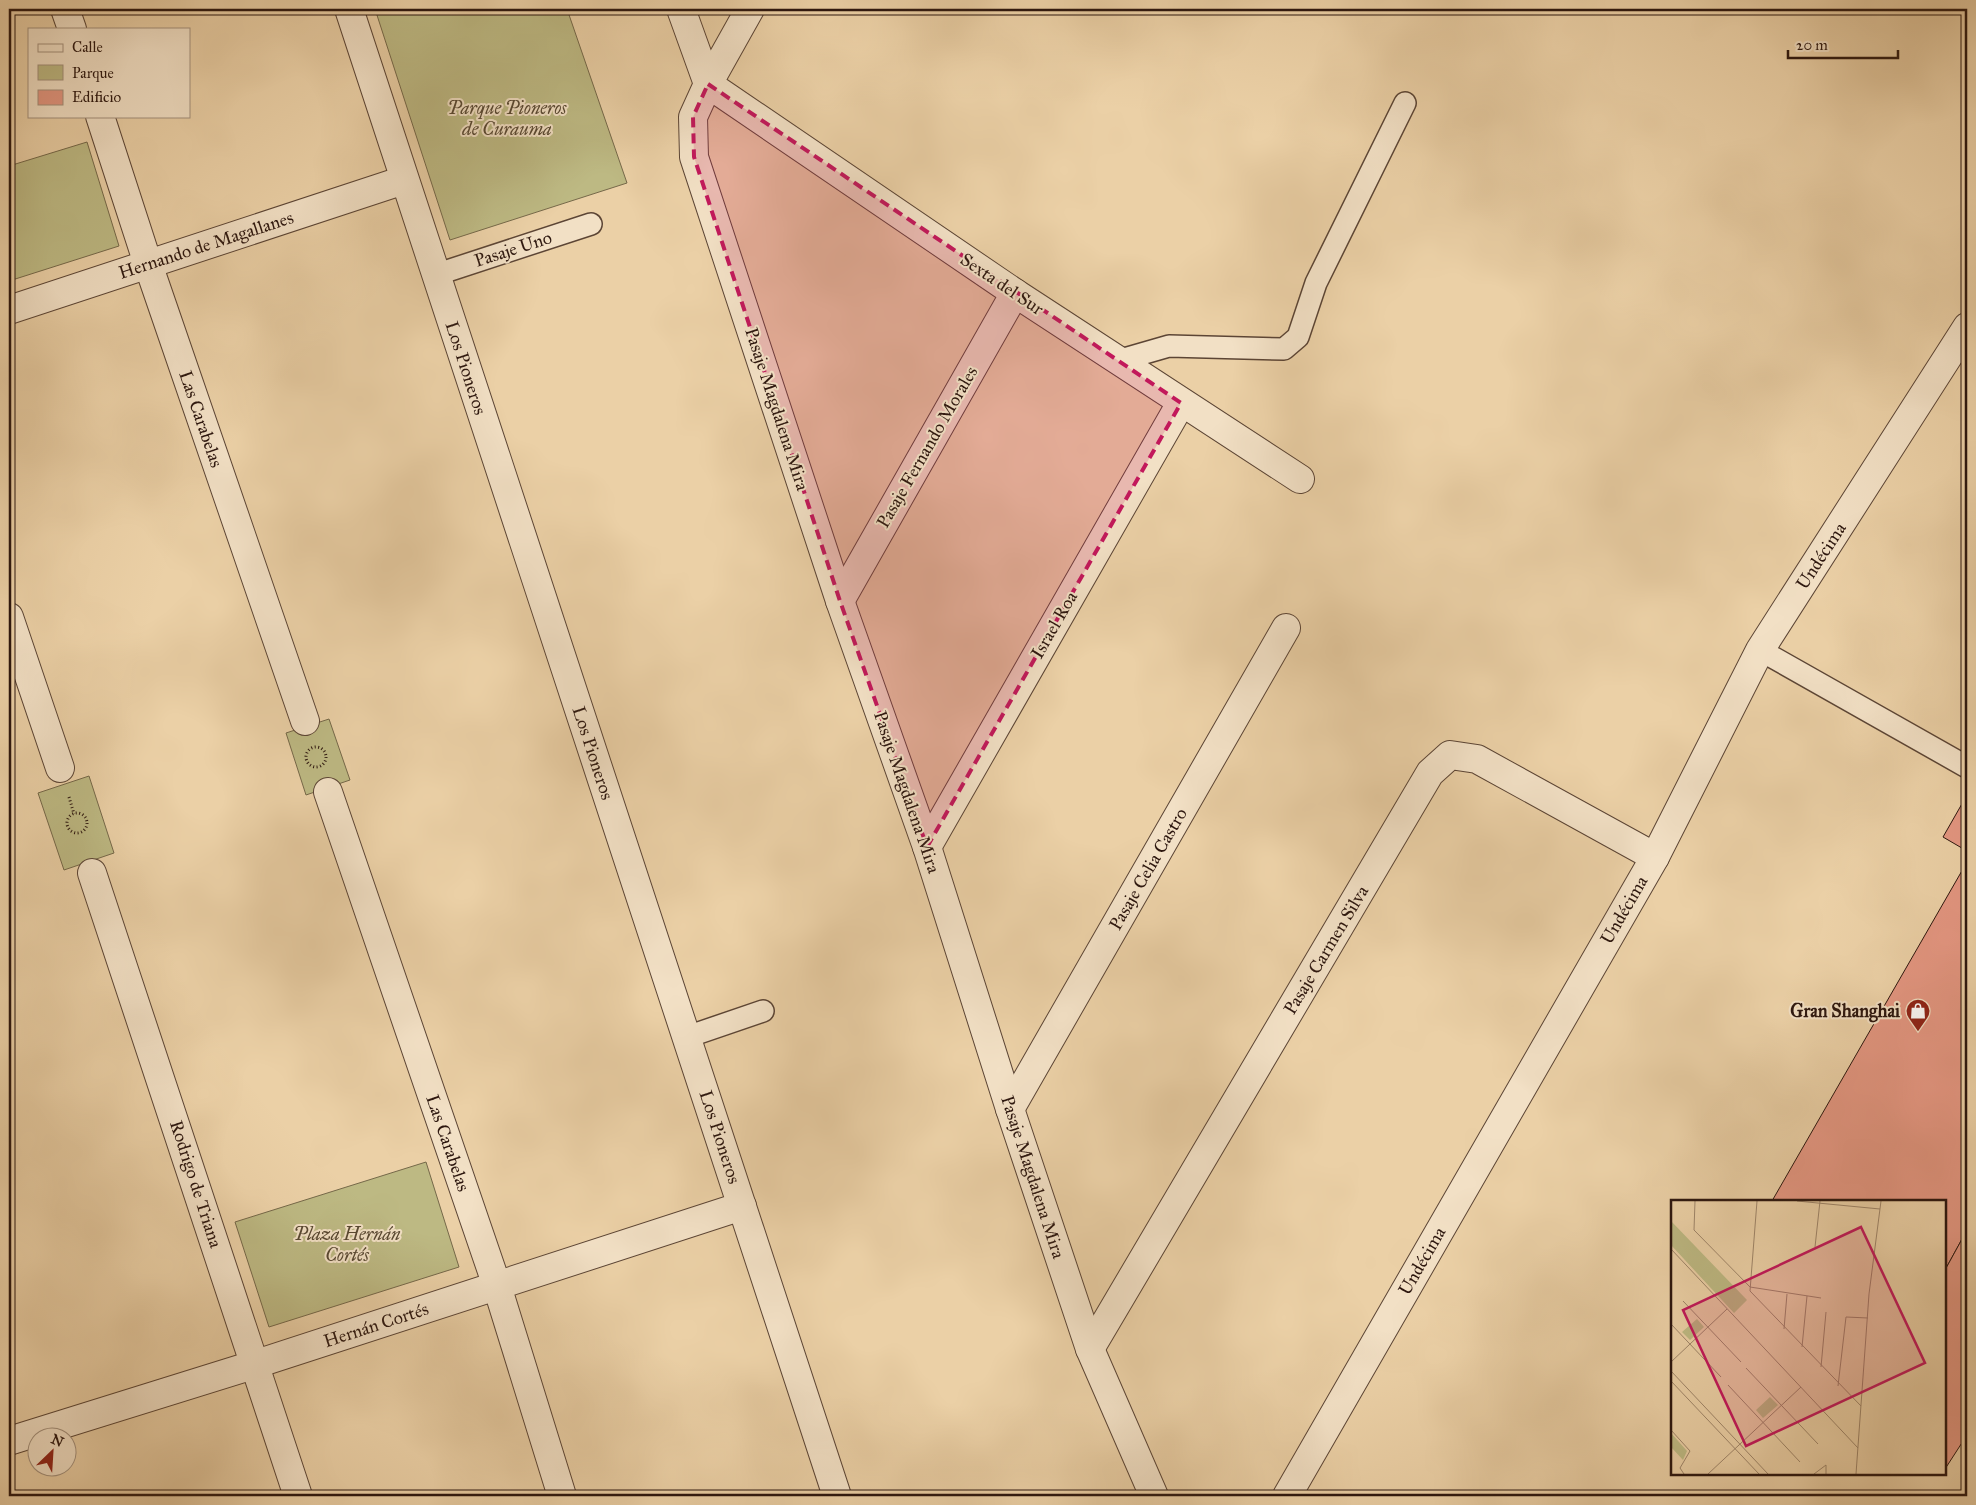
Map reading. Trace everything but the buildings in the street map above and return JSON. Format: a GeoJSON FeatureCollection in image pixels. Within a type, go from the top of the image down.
{"type":"FeatureCollection","features":[{"type":"Feature","properties":{"kind":"street"},"geometry":{"type":"LineString","coordinates":[[65,9],[72,28]]}},
{"type":"Feature","properties":{"kind":"street","name":"Los Pioneros"},"geometry":{"type":"LineString","coordinates":[[349,9],[837,1496]]}},
{"type":"Feature","properties":{"kind":"street"},"geometry":{"type":"LineString","coordinates":[[681,9],[708,84]]}},
{"type":"Feature","properties":{"kind":"street","name":"Pasaje Magdalena Mira"},"geometry":{"type":"LineString","coordinates":[[750,9],[708,84],[692,117],[694,157],[840,601],[927,847],[1010,1109],[1090,1349],[1154,1496]]}},
{"type":"Feature","properties":{"kind":"street","name":"Sexta del Sur"},"geometry":{"type":"LineString","coordinates":[[708,84],[1015,293],[1300,479]]}},
{"type":"Feature","properties":{"kind":"street","name":"Las Carabelas"},"geometry":{"type":"LineString","coordinates":[[101,118],[148,264],[305,721]]}},
{"type":"Feature","properties":{"kind":"street","name":"Hernando de Magallanes"},"geometry":{"type":"LineString","coordinates":[[9,310],[404,180]]}},
{"type":"Feature","properties":{"kind":"street","name":"Pasaje Fernando Morales"},"geometry":{"type":"LineString","coordinates":[[840,601],[1015,293]]}},
{"type":"Feature","properties":{"kind":"street","name":"Undécima"},"geometry":{"type":"LineString","coordinates":[[1288,1496],[1654,857],[1760,650],[1967,327]]}},
{"type":"Feature","properties":{"kind":"street","name":"Israel Roa"},"geometry":{"type":"LineString","coordinates":[[927,847],[1181,403]]}},
{"type":"Feature","properties":{"kind":"street"},"geometry":{"type":"LineString","coordinates":[[9,617],[60,768]]}},
{"type":"Feature","properties":{"kind":"street","name":"Pasaje Celia Castro"},"geometry":{"type":"LineString","coordinates":[[1010,1109],[1286,628]]}},
{"type":"Feature","properties":{"kind":"street","name":"Pasaje Carmen Silva"},"geometry":{"type":"LineString","coordinates":[[1090,1349],[1430,773],[1450,755],[1477,759],[1654,857]]}},
{"type":"Feature","properties":{"kind":"street","name":"Las Carabelas"},"geometry":{"type":"LineString","coordinates":[[328,792],[496,1286],[562,1496]]}},
{"type":"Feature","properties":{"kind":"street","name":"Rodrigo de Triana"},"geometry":{"type":"LineString","coordinates":[[92,873],[256,1364],[298,1496]]}},
{"type":"Feature","properties":{"kind":"street","name":"Hernán Cortés"},"geometry":{"type":"LineString","coordinates":[[9,1441],[256,1364],[742,1206]]}},
{"type":"Feature","properties":{"kind":"lane"},"geometry":{"type":"LineString","coordinates":[[1117,361],[1169,346],[1284,349],[1298,337],[1316,283],[1405,102]]}},
{"type":"Feature","properties":{"kind":"lane","name":"Pasaje Uno"},"geometry":{"type":"LineString","coordinates":[[435,275],[591,224]]}},
{"type":"Feature","properties":{"kind":"lane"},"geometry":{"type":"LineString","coordinates":[[1760,650],[1967,767]]}},
{"type":"Feature","properties":{"kind":"lane"},"geometry":{"type":"LineString","coordinates":[[687,1037],[764,1011]]}},
{"type":"Feature","properties":{"kind":"path"},"geometry":{"type":"LineString","coordinates":[[317,747],[325,752],[326,759],[323,765],[314,767],[308,763],[307,754],[310,749],[317,747]]}},
{"type":"Feature","properties":{"kind":"path"},"geometry":{"type":"LineString","coordinates":[[78,813],[84,816],[87,822],[82,831],[76,833],[68,828],[67,822],[72,814],[78,813]]}},
{"type":"Feature","properties":{"kind":"highlighted area"},"geometry":{"type":"Polygon","coordinates":[[[708,84],[1181,403],[927,847],[840,601],[694,157],[693,117],[708,84]]]}},
{"type":"Feature","properties":{"kind":"green space","name":"Parque Pioneros de Curauma"},"geometry":{"type":"Polygon","coordinates":[[[375,9],[567,9],[627,183],[450,240],[375,9]]]}},
{"type":"Feature","properties":{"kind":"green space"},"geometry":{"type":"Polygon","coordinates":[[[87,142],[119,246],[9,281],[9,166],[87,142]]]}},
{"type":"Feature","properties":{"kind":"green space"},"geometry":{"type":"Polygon","coordinates":[[[329,719],[350,780],[306,795],[286,733],[329,719]]]}},
{"type":"Feature","properties":{"kind":"green space"},"geometry":{"type":"Polygon","coordinates":[[[89,776],[114,853],[64,870],[38,793],[89,776]]]}},
{"type":"Feature","properties":{"kind":"green space","name":"Plaza Hernán Cortés"},"geometry":{"type":"Polygon","coordinates":[[[426,1162],[459,1267],[269,1327],[235,1222],[426,1162]]]}},
{"type":"Feature","properties":{"kind":"place","name":"Gran Shanghai"},"geometry":{"type":"Point","coordinates":[1918,1032]}}]}
